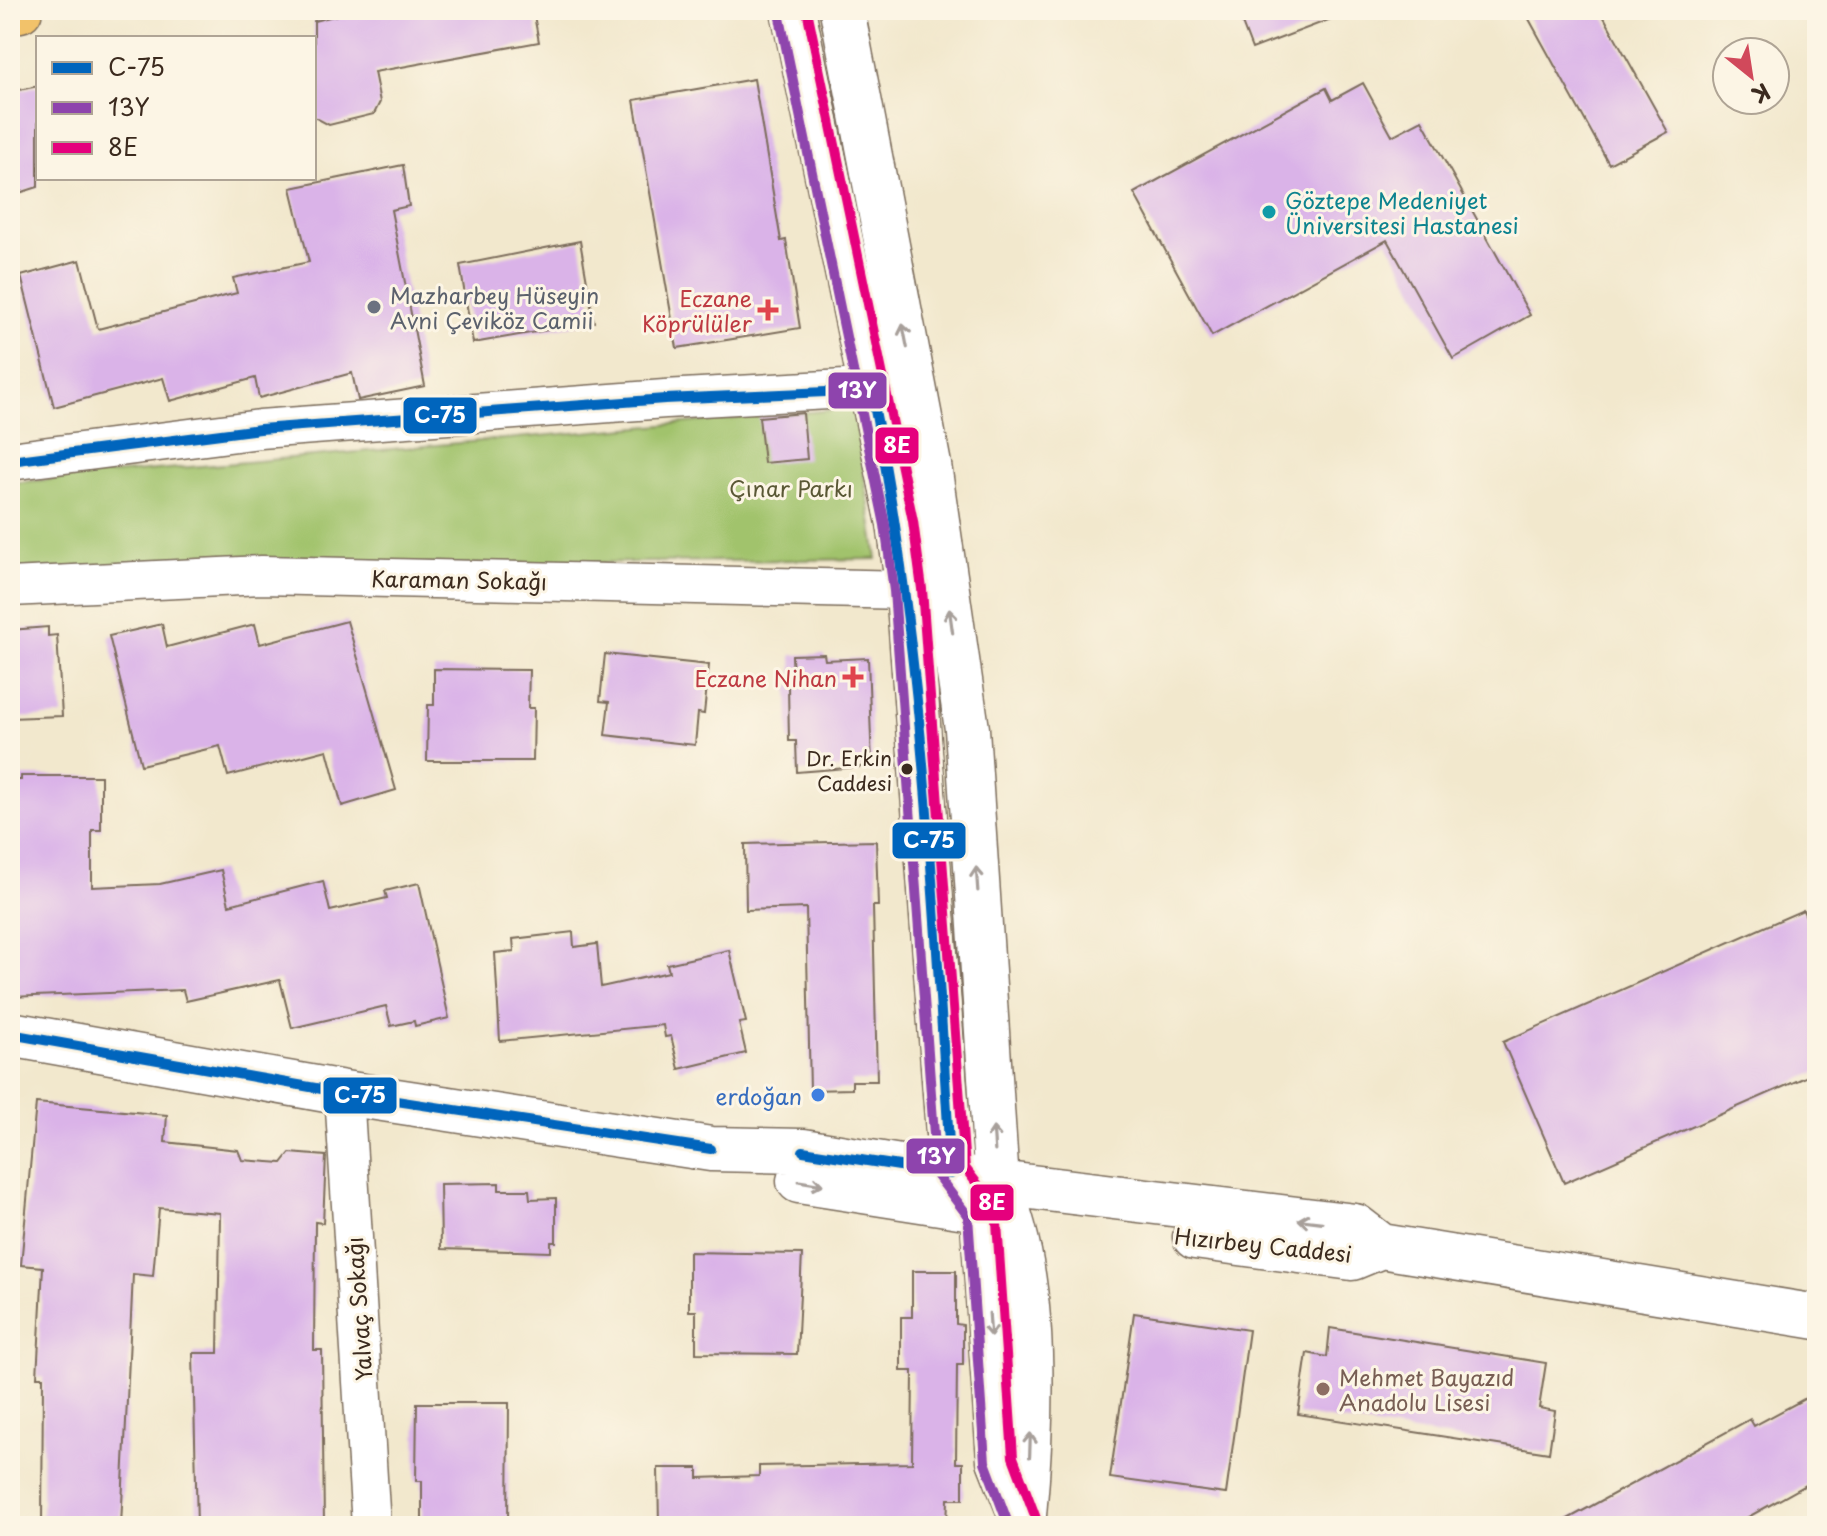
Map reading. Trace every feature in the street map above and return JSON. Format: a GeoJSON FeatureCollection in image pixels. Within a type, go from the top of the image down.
{"type":"FeatureCollection","features":[{"type":"Feature","properties":{"kind":"main road"},"geometry":{"type":"LineString","coordinates":[[10,12],[20,10]]}},
{"type":"Feature","properties":{"kind":"street"},"geometry":{"type":"LineString","coordinates":[[793,10],[897,510],[908,590],[951,1174]]}},
{"type":"Feature","properties":{"kind":"street"},"geometry":{"type":"LineString","coordinates":[[842,10],[914,384],[967,729],[997,1202],[1024,1278],[1031,1443],[1024,1524]]}},
{"type":"Feature","properties":{"kind":"street"},"geometry":{"type":"LineString","coordinates":[[10,461],[260,429],[665,399],[871,390],[914,384]]}},
{"type":"Feature","properties":{"kind":"street","name":"Karaman Sokağı"},"geometry":{"type":"LineString","coordinates":[[10,587],[262,575],[908,590]]}},
{"type":"Feature","properties":{"kind":"street","name":"Hızırbey Caddesi"},"geometry":{"type":"LineString","coordinates":[[10,1034],[344,1093],[711,1149],[803,1151],[951,1174],[997,1202]]}},
{"type":"Feature","properties":{"kind":"street","name":"Yalvaç Sokağı"},"geometry":{"type":"LineString","coordinates":[[344,1093],[371,1526]]}},
{"type":"Feature","properties":{"kind":"street","name":"Hızırbey Caddesi"},"geometry":{"type":"LineString","coordinates":[[711,1149],[796,1181],[997,1202],[1817,1317]]}},
{"type":"Feature","properties":{"kind":"green space","name":"Çınar Parkı"},"geometry":{"type":"Polygon","coordinates":[[[854,408],[877,559],[10,570],[10,483],[854,408]]]}},
{"type":"Feature","properties":{"kind":"building"},"geometry":{"type":"Polygon","coordinates":[[[357,10],[533,10],[539,42],[374,72],[380,102],[374,114],[329,125],[316,118],[314,21],[357,10]]]}},
{"type":"Feature","properties":{"kind":"building"},"geometry":{"type":"Polygon","coordinates":[[[1237,10],[1346,10],[1347,13],[1252,49],[1237,10]]]}},
{"type":"Feature","properties":{"kind":"building"},"geometry":{"type":"Polygon","coordinates":[[[1524,10],[1600,10],[1668,132],[1609,164],[1524,10]]]}},
{"type":"Feature","properties":{"kind":"building"},"geometry":{"type":"Polygon","coordinates":[[[754,79],[781,241],[786,240],[800,328],[677,348],[634,100],[754,79]]]}},
{"type":"Feature","properties":{"kind":"building","name":"Göztepe Medeniyet Üniversitesi Hastanesi"},"geometry":{"type":"Polygon","coordinates":[[[1363,83],[1392,136],[1422,120],[1530,315],[1453,359],[1387,240],[1212,336],[1134,193],[1326,88],[1332,100],[1363,83]]]}},
{"type":"Feature","properties":{"kind":"building"},"geometry":{"type":"Polygon","coordinates":[[[36,86],[38,187],[10,196],[10,92],[36,86]]]}},
{"type":"Feature","properties":{"kind":"building"},"geometry":{"type":"Polygon","coordinates":[[[403,165],[409,206],[391,210],[425,386],[358,400],[352,373],[259,398],[255,378],[170,401],[163,378],[54,407],[21,276],[80,260],[98,329],[237,293],[233,278],[309,262],[291,188],[403,165]]]}},
{"type":"Feature","properties":{"kind":"building"},"geometry":{"type":"Polygon","coordinates":[[[580,241],[594,322],[473,343],[460,265],[580,241]]]}},
{"type":"Feature","properties":{"kind":"building"},"geometry":{"type":"Polygon","coordinates":[[[803,413],[807,459],[764,463],[759,417],[803,413]]]}},
{"type":"Feature","properties":{"kind":"building"},"geometry":{"type":"Polygon","coordinates":[[[347,621],[396,790],[342,806],[327,750],[228,776],[220,746],[141,765],[109,636],[162,624],[167,647],[255,624],[260,644],[347,621]]]}},
{"type":"Feature","properties":{"kind":"building"},"geometry":{"type":"Polygon","coordinates":[[[48,627],[48,636],[57,635],[62,716],[10,718],[10,630],[48,627]]]}},
{"type":"Feature","properties":{"kind":"building"},"geometry":{"type":"Polygon","coordinates":[[[605,654],[709,665],[704,714],[698,713],[695,745],[605,735],[609,702],[600,701],[605,654]]]}},
{"type":"Feature","properties":{"kind":"building"},"geometry":{"type":"Polygon","coordinates":[[[824,654],[825,660],[868,658],[872,766],[797,772],[796,741],[789,741],[788,685],[793,685],[792,655],[824,654]]]}},
{"type":"Feature","properties":{"kind":"building"},"geometry":{"type":"Polygon","coordinates":[[[434,669],[529,670],[528,708],[534,708],[533,761],[427,761],[428,705],[434,705],[434,669]]]}},
{"type":"Feature","properties":{"kind":"building"},"geometry":{"type":"Polygon","coordinates":[[[21,776],[101,776],[101,830],[92,830],[92,887],[160,884],[221,870],[229,905],[323,881],[330,911],[387,898],[385,891],[419,883],[449,1018],[415,1026],[414,1021],[391,1026],[386,1006],[292,1028],[280,980],[186,1001],[183,990],[10,997],[10,780],[21,780],[21,776]]]}},
{"type":"Feature","properties":{"kind":"building"},"geometry":{"type":"Polygon","coordinates":[[[876,841],[878,906],[873,906],[877,1081],[852,1081],[852,1089],[810,1090],[806,908],[746,910],[745,844],[876,841]]]}},
{"type":"Feature","properties":{"kind":"building"},"geometry":{"type":"Polygon","coordinates":[[[1803,910],[1817,942],[1817,1072],[1564,1183],[1503,1042],[1803,910]]]}},
{"type":"Feature","properties":{"kind":"building"},"geometry":{"type":"Polygon","coordinates":[[[573,932],[574,947],[597,944],[601,987],[669,972],[667,964],[729,950],[746,1022],[739,1023],[746,1053],[679,1069],[671,1036],[665,1037],[663,1025],[500,1041],[495,953],[514,951],[513,939],[573,932]]]}},
{"type":"Feature","properties":{"kind":"building"},"geometry":{"type":"Polygon","coordinates":[[[36,1103],[167,1115],[165,1142],[238,1150],[242,1160],[282,1163],[290,1153],[326,1156],[323,1223],[315,1222],[314,1350],[322,1350],[324,1526],[197,1526],[193,1353],[218,1353],[220,1213],[159,1208],[153,1276],[133,1274],[121,1526],[42,1526],[43,1377],[37,1377],[43,1267],[21,1265],[36,1103]]]}},
{"type":"Feature","properties":{"kind":"building"},"geometry":{"type":"Polygon","coordinates":[[[499,1183],[499,1190],[529,1190],[530,1199],[556,1198],[556,1242],[551,1242],[551,1252],[441,1249],[440,1184],[499,1183]]]}},
{"type":"Feature","properties":{"kind":"building"},"geometry":{"type":"Polygon","coordinates":[[[689,1252],[802,1254],[797,1354],[696,1353],[696,1311],[689,1311],[689,1252]]]}},
{"type":"Feature","properties":{"kind":"building"},"geometry":{"type":"Polygon","coordinates":[[[912,1271],[956,1271],[956,1324],[963,1325],[963,1365],[957,1365],[956,1463],[963,1463],[963,1499],[948,1499],[947,1526],[659,1526],[658,1468],[698,1468],[698,1478],[759,1476],[759,1466],[912,1463],[913,1371],[901,1371],[901,1317],[912,1317],[912,1271]]]}},
{"type":"Feature","properties":{"kind":"building"},"geometry":{"type":"Polygon","coordinates":[[[1134,1313],[1249,1330],[1226,1494],[1110,1478],[1134,1313]]]}},
{"type":"Feature","properties":{"kind":"building"},"geometry":{"type":"Polygon","coordinates":[[[1330,1328],[1546,1363],[1539,1408],[1555,1411],[1549,1453],[1298,1414],[1307,1353],[1327,1357],[1330,1328]]]}},
{"type":"Feature","properties":{"kind":"building"},"geometry":{"type":"Polygon","coordinates":[[[1817,1392],[1817,1479],[1732,1526],[1555,1526],[1750,1419],[1754,1426],[1817,1392]]]}},
{"type":"Feature","properties":{"kind":"building"},"geometry":{"type":"Polygon","coordinates":[[[417,1403],[509,1403],[508,1526],[422,1526],[422,1481],[416,1481],[417,1403]]]}},
{"type":"Feature","properties":{"kind":"transit line","name":"8E"},"geometry":{"type":"LineString","coordinates":[[807,10],[913,521],[922,589],[965,1168],[996,1208],[1013,1457],[1037,1521]]}},
{"type":"Feature","properties":{"kind":"transit line","name":"13Y"},"geometry":{"type":"LineString","coordinates":[[779,13],[885,525],[894,591],[937,1175],[968,1216],[985,1462],[1009,1526]]}},
{"type":"Feature","properties":{"kind":"transit line","name":"C-75"},"geometry":{"type":"LineString","coordinates":[[871,390],[889,487],[915,683],[932,879],[951,1174]]}},
{"type":"Feature","properties":{"kind":"transit line","name":"C-75"},"geometry":{"type":"LineString","coordinates":[[10,461],[260,429],[665,399],[871,390]]}},
{"type":"Feature","properties":{"kind":"transit line","name":"C-75"},"geometry":{"type":"LineString","coordinates":[[10,1034],[344,1093],[711,1149]]}},
{"type":"Feature","properties":{"kind":"transit line","name":"C-75"},"geometry":{"type":"LineString","coordinates":[[803,1151],[951,1174]]}},
{"type":"Feature","properties":{"kind":"place","name":"Göztepe Medeniyet Üniversitesi Hastanesi"},"geometry":{"type":"Point","coordinates":[1269,212]}},
{"type":"Feature","properties":{"kind":"place","name":"Mazharbey Hüseyin Avni Çeviköz Camii"},"geometry":{"type":"Point","coordinates":[374,307]}},
{"type":"Feature","properties":{"kind":"place","name":"Eczane Köprülüler"},"geometry":{"type":"Point","coordinates":[768,310]}},
{"type":"Feature","properties":{"kind":"place","name":"Eczane Nihan"},"geometry":{"type":"Point","coordinates":[853,677]}},
{"type":"Feature","properties":{"kind":"place","name":"Dr. Erkin Caddesi"},"geometry":{"type":"Point","coordinates":[907,769]}},
{"type":"Feature","properties":{"kind":"place","name":"erdoğan"},"geometry":{"type":"Point","coordinates":[818,1095]}},
{"type":"Feature","properties":{"kind":"place","name":"Mehmet Bayazıd Anadolu Lisesi"},"geometry":{"type":"Point","coordinates":[1323,1389]}}]}
